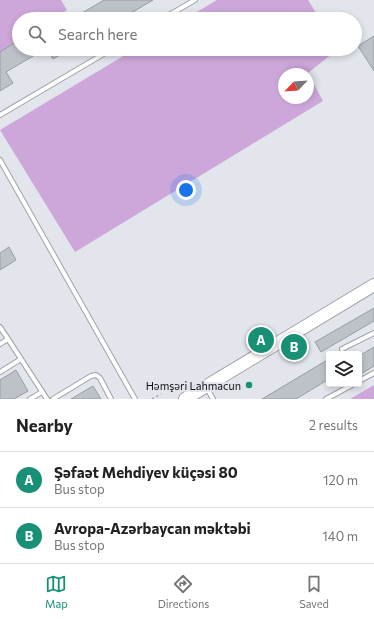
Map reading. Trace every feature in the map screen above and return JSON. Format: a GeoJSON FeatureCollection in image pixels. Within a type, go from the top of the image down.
{"type":"FeatureCollection","features":[{"type":"Feature","properties":{"kind":"main road"},"geometry":{"type":"LineString","coordinates":[[185,399],[374,285]]}},
{"type":"Feature","properties":{"kind":"lane"},"geometry":{"type":"LineString","coordinates":[[174,12],[195,0]]}},
{"type":"Feature","properties":{"kind":"lane"},"geometry":{"type":"LineString","coordinates":[[0,115],[100,56]]}},
{"type":"Feature","properties":{"kind":"lane"},"geometry":{"type":"LineString","coordinates":[[0,160],[135,399]]}},
{"type":"Feature","properties":{"kind":"lane"},"geometry":{"type":"LineString","coordinates":[[0,327],[47,399]]}},
{"type":"Feature","properties":{"kind":"lane"},"geometry":{"type":"LineString","coordinates":[[342,349],[374,333]]}},
{"type":"Feature","properties":{"kind":"lane"},"geometry":{"type":"LineString","coordinates":[[0,344],[8,339]]}},
{"type":"Feature","properties":{"kind":"lane"},"geometry":{"type":"LineString","coordinates":[[0,372],[21,359]]}},
{"type":"Feature","properties":{"kind":"lane"},"geometry":{"type":"LineString","coordinates":[[362,379],[374,373]]}},
{"type":"Feature","properties":{"kind":"lane"},"geometry":{"type":"LineString","coordinates":[[53,399],[91,376],[96,375],[100,378],[111,399]]}},
{"type":"Feature","properties":{"kind":"lane"},"geometry":{"type":"LineString","coordinates":[[206,386],[213,399]]}},
{"type":"Feature","properties":{"kind":"lane"},"geometry":{"type":"LineString","coordinates":[[326,399],[348,387]]}},
{"type":"Feature","properties":{"kind":"lane"},"geometry":{"type":"LineString","coordinates":[[30,399],[42,392]]}},
{"type":"Feature","properties":{"kind":"path"},"geometry":{"type":"LineString","coordinates":[[152,399],[161,394]]}},
{"type":"Feature","properties":{"kind":"shaded area"},"geometry":{"type":"Polygon","coordinates":[[[0,0],[61,0],[67,10],[64,12],[12,12],[12,44],[0,52],[0,0]]]}},
{"type":"Feature","properties":{"kind":"shaded area"},"geometry":{"type":"Polygon","coordinates":[[[217,0],[308,0],[316,12],[197,12],[217,0]]]}},
{"type":"Feature","properties":{"kind":"shaded area"},"geometry":{"type":"Polygon","coordinates":[[[123,56],[329,56],[314,68],[278,68],[278,104],[314,104],[314,84],[323,101],[75,252],[0,130],[123,56]]]}},
{"type":"Feature","properties":{"kind":"shaded area"},"geometry":{"type":"Polygon","coordinates":[[[374,385],[374,399],[350,399],[374,385]]]}},
{"type":"Feature","properties":{"kind":"building"},"geometry":{"type":"Polygon","coordinates":[[[104,0],[153,0],[133,12],[84,12],[104,0]]]}},
{"type":"Feature","properties":{"kind":"building"},"geometry":{"type":"Polygon","coordinates":[[[374,36],[374,71],[362,52],[362,44],[374,36]]]}},
{"type":"Feature","properties":{"kind":"building"},"geometry":{"type":"Polygon","coordinates":[[[12,44],[12,56],[33,56],[6,72],[13,83],[0,91],[0,52],[12,44]]]}},
{"type":"Feature","properties":{"kind":"building"},"geometry":{"type":"Polygon","coordinates":[[[51,56],[58,56],[53,59],[51,56]]]}},
{"type":"Feature","properties":{"kind":"building"},"geometry":{"type":"Polygon","coordinates":[[[9,247],[16,260],[0,270],[0,253],[9,247]]]}},
{"type":"Feature","properties":{"kind":"building"},"geometry":{"type":"Polygon","coordinates":[[[374,308],[374,321],[321,352],[315,342],[374,308]]]}},
{"type":"Feature","properties":{"kind":"building"},"geometry":{"type":"Polygon","coordinates":[[[374,347],[374,366],[362,373],[362,354],[374,347]]]}},
{"type":"Feature","properties":{"kind":"building"},"geometry":{"type":"Polygon","coordinates":[[[326,361],[326,381],[296,399],[262,399],[326,361]]]}},
{"type":"Feature","properties":{"kind":"building"},"geometry":{"type":"Polygon","coordinates":[[[16,370],[28,391],[14,399],[0,399],[0,380],[16,370]]]}},
{"type":"Feature","properties":{"kind":"building"},"geometry":{"type":"Polygon","coordinates":[[[93,386],[101,399],[71,399],[93,386]]]}},
{"type":"Feature","properties":{"kind":"place","name":"Şəfaət Mehdiyev küçəsi 80"},"geometry":{"type":"Point","coordinates":[261,340]}},
{"type":"Feature","properties":{"kind":"place","name":"Avropa-Azərbaycan məktəbi"},"geometry":{"type":"Point","coordinates":[294,347]}},
{"type":"Feature","properties":{"kind":"place","name":"Həmşəri Lahmacun"},"geometry":{"type":"Point","coordinates":[249,385]}}]}
